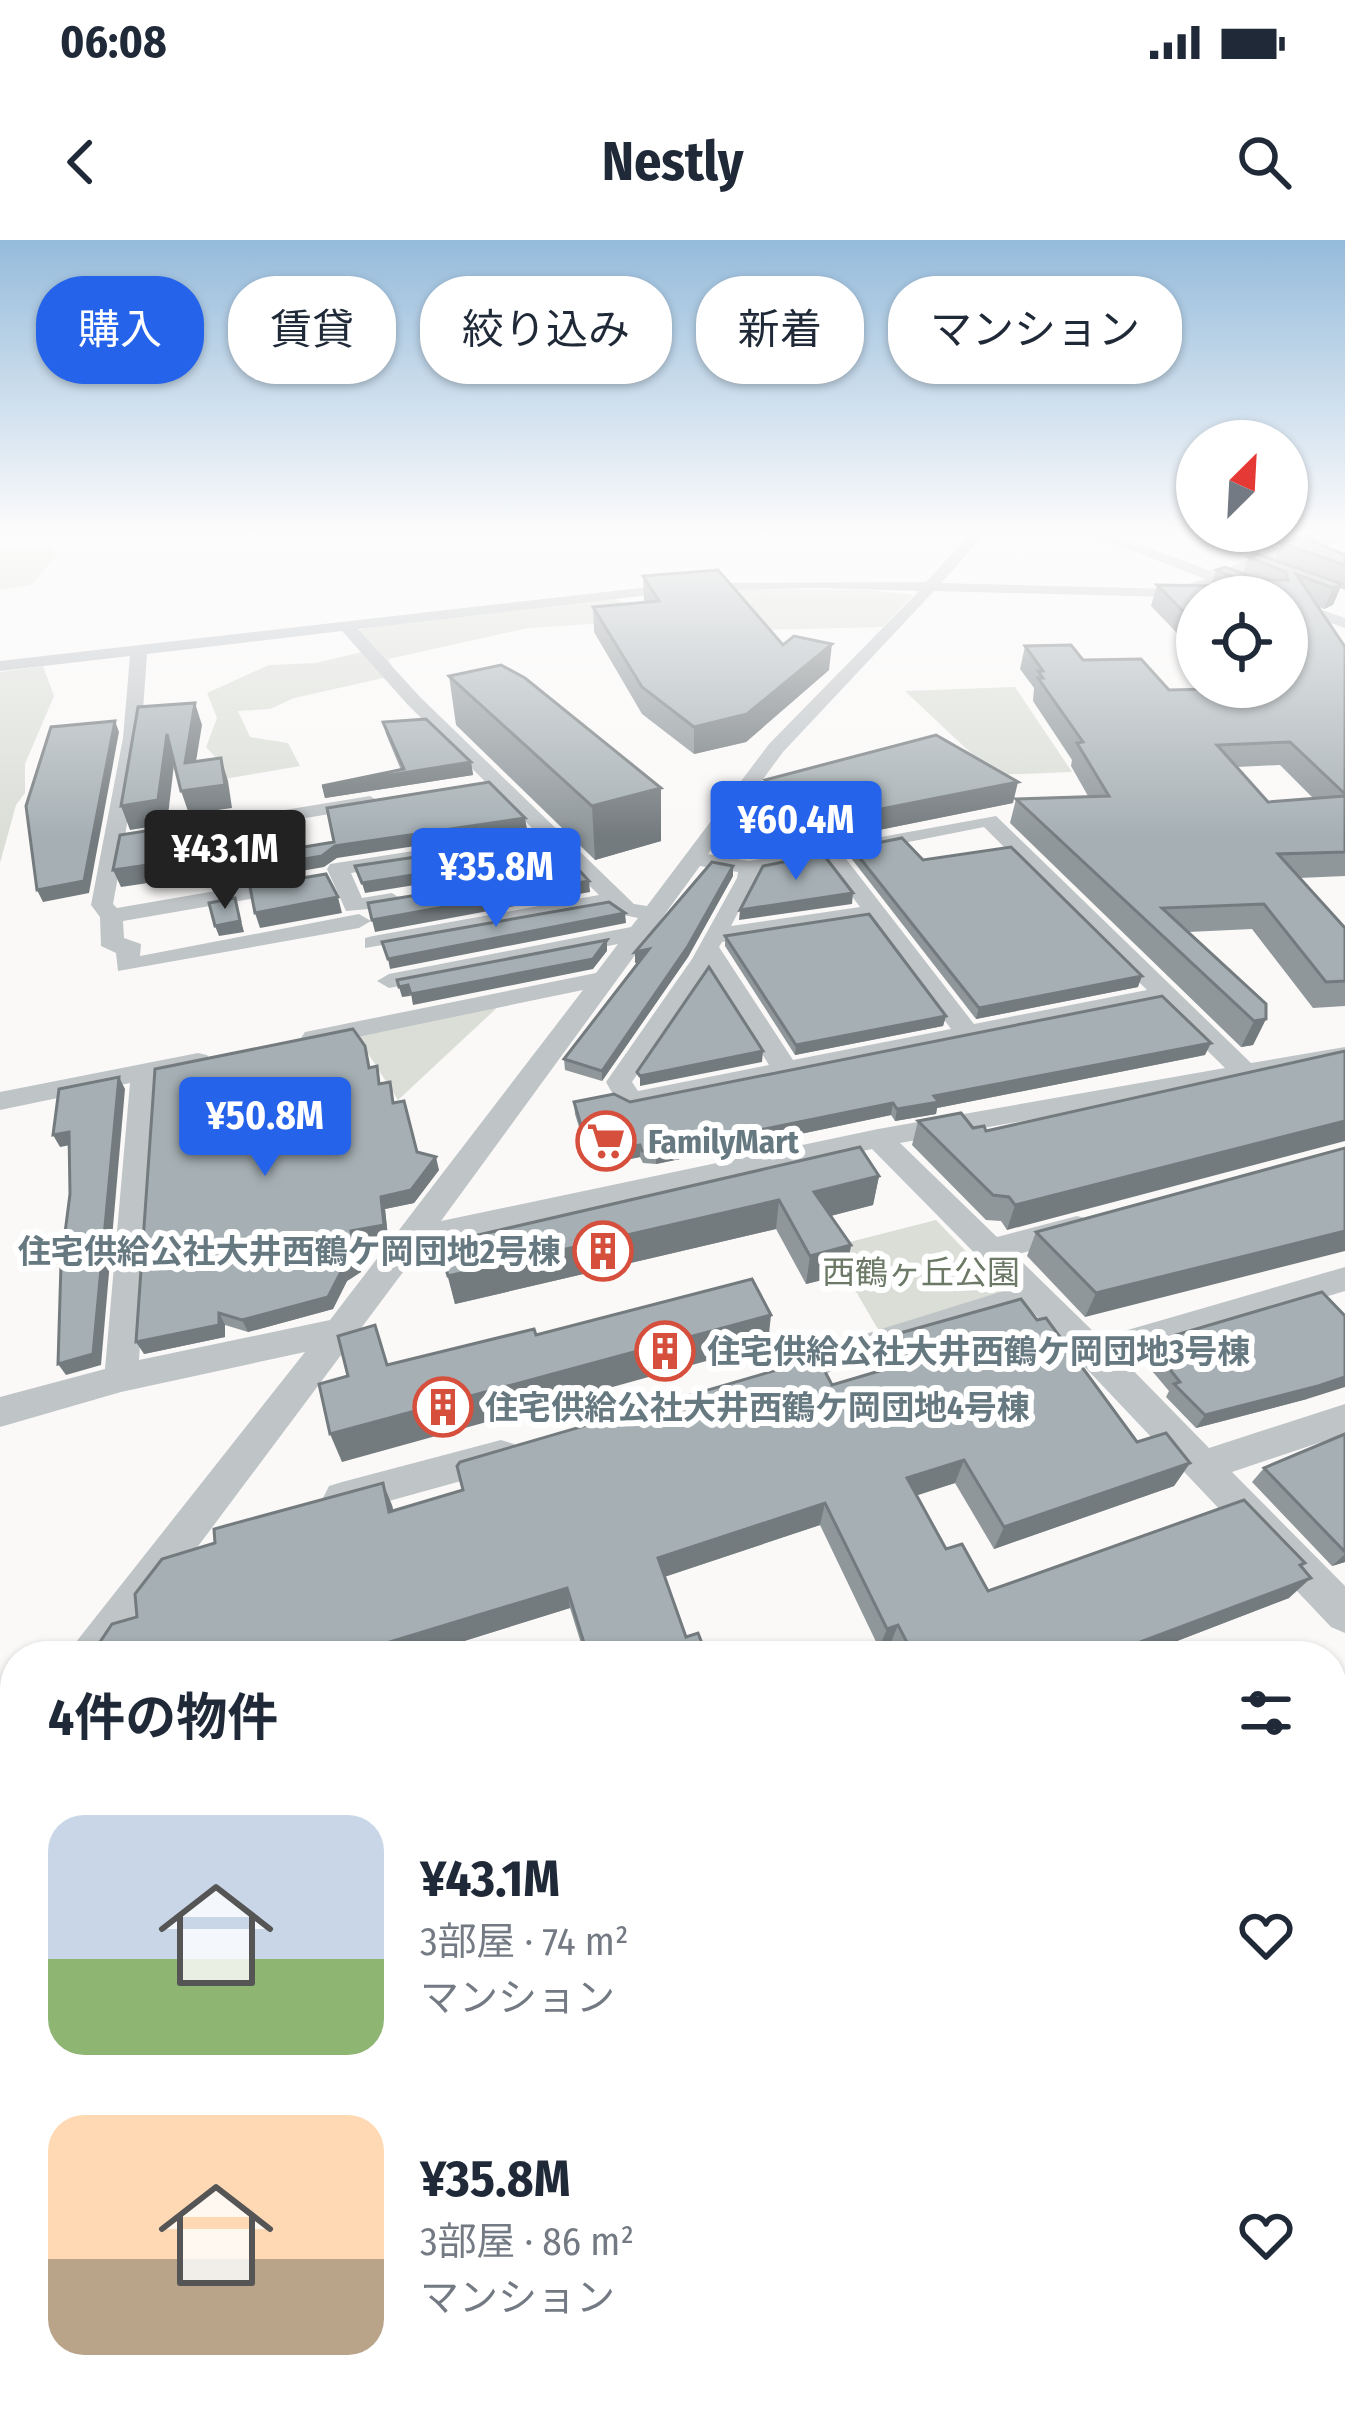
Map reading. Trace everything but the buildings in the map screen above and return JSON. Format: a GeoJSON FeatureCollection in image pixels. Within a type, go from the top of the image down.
{"type":"FeatureCollection","features":[{"type":"Feature","properties":{"kind":"street"},"geometry":{"type":"LineString","coordinates":[[0,666],[260,634]]}},
{"type":"Feature","properties":{"kind":"street"},"geometry":{"type":"LineString","coordinates":[[353,634],[483,784],[548,836],[573,871],[644,923]]}},
{"type":"Feature","properties":{"kind":"street"},"geometry":{"type":"LineString","coordinates":[[103,1641],[411,1239],[694,858],[819,698],[887,634]]}},
{"type":"Feature","properties":{"kind":"street"},"geometry":{"type":"LineString","coordinates":[[140,649],[132,738],[102,905],[111,916],[113,946],[129,944],[128,967],[356,914],[408,897]]}},
{"type":"Feature","properties":{"kind":"street"},"geometry":{"type":"LineString","coordinates":[[111,844],[382,800]]}},
{"type":"Feature","properties":{"kind":"street"},"geometry":{"type":"LineString","coordinates":[[694,858],[749,868],[988,820],[1244,1072]]}},
{"type":"Feature","properties":{"kind":"street"},"geometry":{"type":"LineString","coordinates":[[403,1020],[338,869],[548,836]]}},
{"type":"Feature","properties":{"kind":"street"},"geometry":{"type":"LineString","coordinates":[[830,851],[967,1032]]}},
{"type":"Feature","properties":{"kind":"street"},"geometry":{"type":"LineString","coordinates":[[749,868],[703,963],[695,968],[619,1082],[630,1101],[1166,994]]}},
{"type":"Feature","properties":{"kind":"street"},"geometry":{"type":"LineString","coordinates":[[111,916],[340,876]]}},
{"type":"Feature","properties":{"kind":"street"},"geometry":{"type":"LineString","coordinates":[[373,943],[616,899]]}},
{"type":"Feature","properties":{"kind":"street"},"geometry":{"type":"LineString","coordinates":[[711,942],[875,911]]}},
{"type":"Feature","properties":{"kind":"street"},"geometry":{"type":"LineString","coordinates":[[389,981],[644,923]]}},
{"type":"Feature","properties":{"kind":"street"},"geometry":{"type":"LineString","coordinates":[[711,942],[784,1069]]}},
{"type":"Feature","properties":{"kind":"street"},"geometry":{"type":"LineString","coordinates":[[280,1044],[602,979]]}},
{"type":"Feature","properties":{"kind":"street"},"geometry":{"type":"LineString","coordinates":[[0,1100],[236,1053]]}},
{"type":"Feature","properties":{"kind":"street"},"geometry":{"type":"LineString","coordinates":[[411,1239],[878,1138],[1345,1055]]}},
{"type":"Feature","properties":{"kind":"street"},"geometry":{"type":"LineString","coordinates":[[121,1378],[144,1072]]}},
{"type":"Feature","properties":{"kind":"street"},"geometry":{"type":"LineString","coordinates":[[878,1138],[1341,1606]]}},
{"type":"Feature","properties":{"kind":"street"},"geometry":{"type":"LineString","coordinates":[[988,1251],[1100,1221]]}},
{"type":"Feature","properties":{"kind":"street"},"geometry":{"type":"LineString","coordinates":[[1094,1353],[1345,1279]]}},
{"type":"Feature","properties":{"kind":"street"},"geometry":{"type":"LineString","coordinates":[[739,1388],[1031,1294]]}},
{"type":"Feature","properties":{"kind":"street"},"geometry":{"type":"LineString","coordinates":[[0,1412],[121,1378],[340,1331]]}},
{"type":"Feature","properties":{"kind":"street"},"geometry":{"type":"LineString","coordinates":[[1202,1466],[1345,1419]]}},
{"type":"Feature","properties":{"kind":"street"},"geometry":{"type":"LineString","coordinates":[[301,1509],[531,1447]]}},
{"type":"Feature","properties":{"kind":"street"},"geometry":{"type":"LineString","coordinates":[[178,1543],[235,1528]]}},
{"type":"Feature","properties":{"kind":"green space"},"geometry":{"type":"Polygon","coordinates":[[[359,634],[499,634],[388,659],[397,675],[294,698],[270,709],[238,711],[250,737],[288,743],[300,766],[219,780],[220,762],[206,747],[217,718],[207,693],[269,665],[315,663],[371,650],[359,634]]]}},
{"type":"Feature","properties":{"kind":"green space"},"geometry":{"type":"Polygon","coordinates":[[[43,666],[54,696],[25,764],[25,793],[16,805],[0,863],[0,672],[43,666]]]}},
{"type":"Feature","properties":{"kind":"green space"},"geometry":{"type":"Polygon","coordinates":[[[1015,687],[1072,772],[994,775],[905,691],[1015,687]]]}},
{"type":"Feature","properties":{"kind":"green space"},"geometry":{"type":"Polygon","coordinates":[[[501,1004],[398,1100],[355,1033],[501,1004]]]}},
{"type":"Feature","properties":{"kind":"green space","name":"西鶴ヶ丘公園"},"geometry":{"type":"Polygon","coordinates":[[[936,1220],[1003,1290],[1002,1297],[879,1331],[830,1247],[936,1220]]]}},
{"type":"Feature","properties":{"kind":"place","name":"FamilyMart"},"geometry":{"type":"Point","coordinates":[606,1141]}},
{"type":"Feature","properties":{"kind":"place","name":"住宅供給公社大井西鶴ケ岡団地2号棟"},"geometry":{"type":"Point","coordinates":[603,1251]}},
{"type":"Feature","properties":{"kind":"place","name":"住宅供給公社大井西鶴ケ岡団地3号棟"},"geometry":{"type":"Point","coordinates":[665,1351]}},
{"type":"Feature","properties":{"kind":"place","name":"住宅供給公社大井西鶴ケ岡団地4号棟"},"geometry":{"type":"Point","coordinates":[443,1407]}}]}
